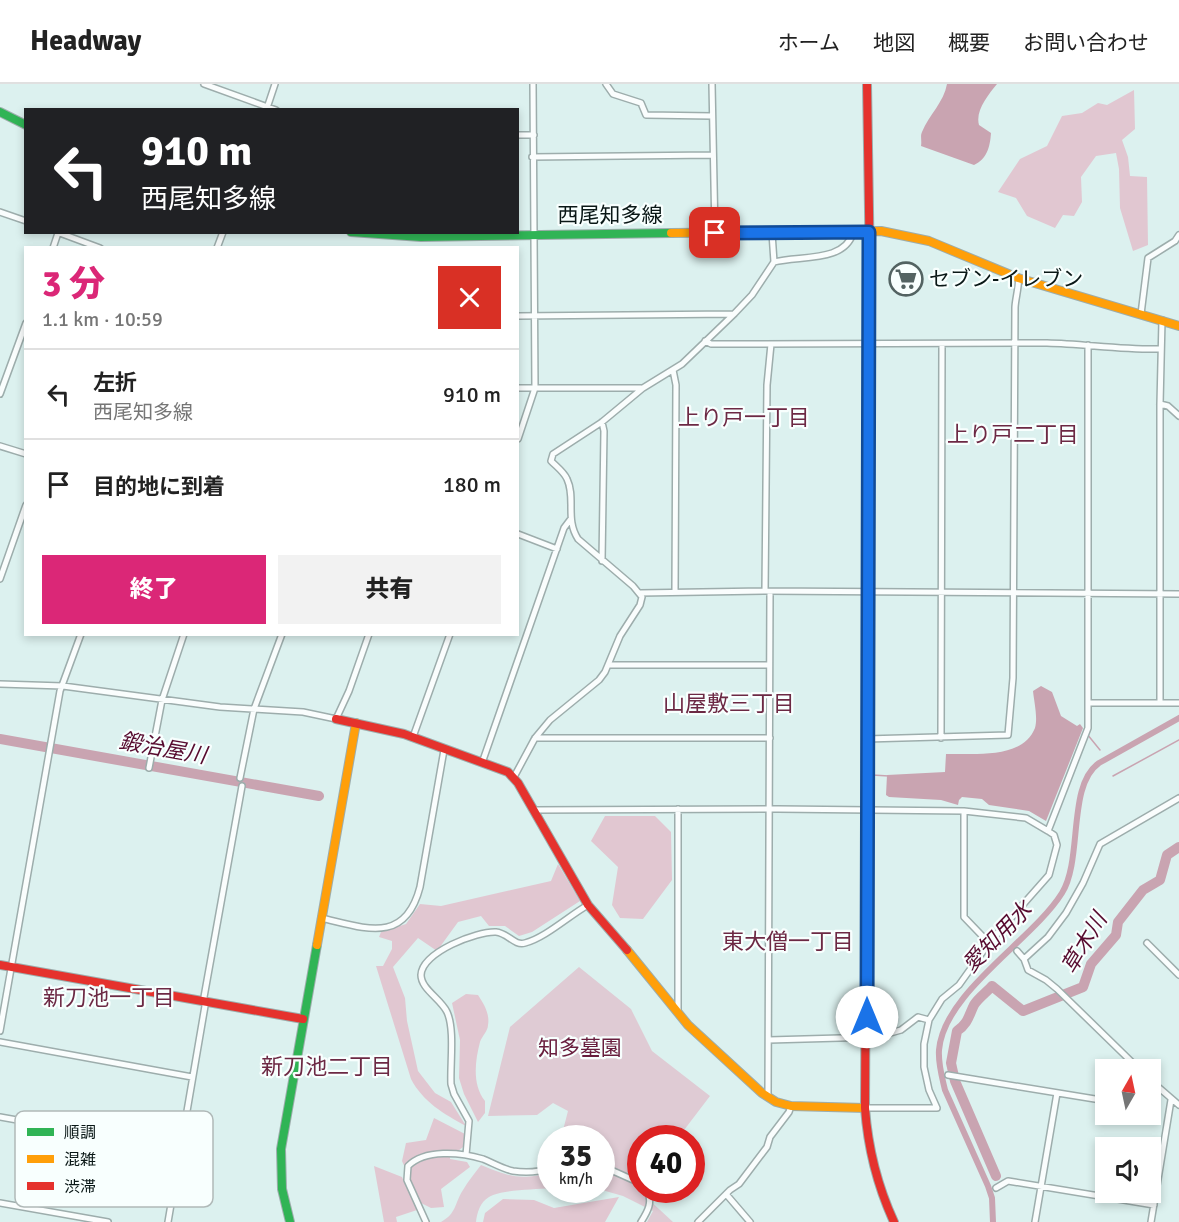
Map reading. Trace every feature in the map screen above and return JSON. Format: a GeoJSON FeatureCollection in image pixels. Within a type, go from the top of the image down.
{"type":"FeatureCollection","features":[{"type":"Feature","properties":{"kind":"street"},"geometry":{"type":"LineString","coordinates":[[204,84],[267,108],[275,84]]}},
{"type":"Feature","properties":{"kind":"street"},"geometry":{"type":"LineString","coordinates":[[519,436],[535,388],[533,84]]}},
{"type":"Feature","properties":{"kind":"street"},"geometry":{"type":"LineString","coordinates":[[606,84],[613,93],[641,103],[646,115],[712,116]]}},
{"type":"Feature","properties":{"kind":"street"},"geometry":{"type":"LineString","coordinates":[[712,84],[715,233]]}},
{"type":"Feature","properties":{"kind":"street"},"geometry":{"type":"LineString","coordinates":[[867,84],[869,232],[865,1108],[871,1167],[894,1222]]}},
{"type":"Feature","properties":{"kind":"street"},"geometry":{"type":"LineString","coordinates":[[0,112],[24,124]]}},
{"type":"Feature","properties":{"kind":"street"},"geometry":{"type":"LineString","coordinates":[[519,135],[534,135]]}},
{"type":"Feature","properties":{"kind":"street"},"geometry":{"type":"LineString","coordinates":[[532,157],[713,155]]}},
{"type":"Feature","properties":{"kind":"street"},"geometry":{"type":"LineString","coordinates":[[0,212],[24,220]]}},
{"type":"Feature","properties":{"kind":"street"},"geometry":{"type":"LineString","coordinates":[[514,777],[535,738],[550,720],[599,680],[609,665],[620,636],[640,605],[642,597],[573,532],[567,480],[551,461],[553,454],[602,422],[643,388],[682,364],[734,314],[752,295],[774,262],[772,232]]}},
{"type":"Feature","properties":{"kind":"street","name":"西尾知多線"},"geometry":{"type":"LineString","coordinates":[[362,234],[420,237],[772,232],[901,234],[929,241],[1018,278],[1179,326]]}},
{"type":"Feature","properties":{"kind":"street"},"geometry":{"type":"LineString","coordinates":[[774,262],[832,253],[843,249],[850,243],[853,233]]}},
{"type":"Feature","properties":{"kind":"street"},"geometry":{"type":"LineString","coordinates":[[61,234],[94,246]]}},
{"type":"Feature","properties":{"kind":"street"},"geometry":{"type":"LineString","coordinates":[[1141,314],[1148,258],[1175,241],[1179,235]]}},
{"type":"Feature","properties":{"kind":"street"},"geometry":{"type":"LineString","coordinates":[[866,740],[1008,735],[1013,678],[1015,294],[1018,278]]}},
{"type":"Feature","properties":{"kind":"street"},"geometry":{"type":"LineString","coordinates":[[519,316],[734,314]]}},
{"type":"Feature","properties":{"kind":"street"},"geometry":{"type":"LineString","coordinates":[[1160,703],[1162,320]]}},
{"type":"Feature","properties":{"kind":"street"},"geometry":{"type":"LineString","coordinates":[[0,394],[24,328]]}},
{"type":"Feature","properties":{"kind":"street"},"geometry":{"type":"LineString","coordinates":[[705,341],[711,344],[1015,343],[1088,345],[1137,350],[1161,349]]}},
{"type":"Feature","properties":{"kind":"street"},"geometry":{"type":"LineString","coordinates":[[768,1096],[770,738],[767,385],[771,344]]}},
{"type":"Feature","properties":{"kind":"street"},"geometry":{"type":"LineString","coordinates":[[941,738],[942,344]]}},
{"type":"Feature","properties":{"kind":"street"},"geometry":{"type":"LineString","coordinates":[[1048,831],[1088,728],[1088,345]]}},
{"type":"Feature","properties":{"kind":"street"},"geometry":{"type":"LineString","coordinates":[[673,370],[676,385],[675,591]]}},
{"type":"Feature","properties":{"kind":"street"},"geometry":{"type":"LineString","coordinates":[[519,388],[643,388]]}},
{"type":"Feature","properties":{"kind":"street"},"geometry":{"type":"LineString","coordinates":[[1160,404],[1168,406],[1179,416]]}},
{"type":"Feature","properties":{"kind":"street"},"geometry":{"type":"LineString","coordinates":[[602,422],[604,431],[603,561]]}},
{"type":"Feature","properties":{"kind":"street"},"geometry":{"type":"LineString","coordinates":[[0,446],[24,453]]}},
{"type":"Feature","properties":{"kind":"street"},"geometry":{"type":"LineString","coordinates":[[0,579],[24,511]]}},
{"type":"Feature","properties":{"kind":"street"},"geometry":{"type":"LineString","coordinates":[[482,763],[564,528],[570,520]]}},
{"type":"Feature","properties":{"kind":"street"},"geometry":{"type":"LineString","coordinates":[[519,534],[557,549]]}},
{"type":"Feature","properties":{"kind":"street"},"geometry":{"type":"LineString","coordinates":[[640,593],[675,591],[1179,594]]}},
{"type":"Feature","properties":{"kind":"street"},"geometry":{"type":"LineString","coordinates":[[0,1031],[60,691],[80,636]]}},
{"type":"Feature","properties":{"kind":"street"},"geometry":{"type":"LineString","coordinates":[[149,766],[162,700],[183,636]]}},
{"type":"Feature","properties":{"kind":"street"},"geometry":{"type":"LineString","coordinates":[[240,778],[254,709],[281,636]]}},
{"type":"Feature","properties":{"kind":"street"},"geometry":{"type":"LineString","coordinates":[[336,719],[349,691],[368,636]]}},
{"type":"Feature","properties":{"kind":"street"},"geometry":{"type":"LineString","coordinates":[[413,737],[449,636]]}},
{"type":"Feature","properties":{"kind":"street"},"geometry":{"type":"LineString","coordinates":[[609,665],[769,665]]}},
{"type":"Feature","properties":{"kind":"street"},"geometry":{"type":"LineString","coordinates":[[0,684],[63,686],[220,707],[303,712],[413,737],[444,750],[501,768],[514,777],[588,905],[646,971],[678,1013],[710,1045],[768,1096],[776,1102],[790,1106],[937,1108],[929,1090],[924,1067],[924,1044],[929,1020],[942,999],[959,986],[990,943],[1049,875],[1057,845],[1054,835],[1026,818],[964,811],[534,810]]}},
{"type":"Feature","properties":{"kind":"street"},"geometry":{"type":"LineString","coordinates":[[1088,703],[1179,703]]}},
{"type":"Feature","properties":{"kind":"street"},"geometry":{"type":"LineString","coordinates":[[290,1222],[282,1189],[281,1149],[356,723]]}},
{"type":"Feature","properties":{"kind":"street"},"geometry":{"type":"LineString","coordinates":[[535,738],[770,738]]}},
{"type":"Feature","properties":{"kind":"street"},"geometry":{"type":"LineString","coordinates":[[321,918],[370,929],[388,928],[406,918],[414,908],[420,887],[444,750]]}},
{"type":"Feature","properties":{"kind":"street"},"geometry":{"type":"LineString","coordinates":[[186,1111],[242,786]]}},
{"type":"Feature","properties":{"kind":"street"},"geometry":{"type":"LineString","coordinates":[[1024,959],[1048,937],[1070,907],[1100,844],[1179,798]]}},
{"type":"Feature","properties":{"kind":"street"},"geometry":{"type":"LineString","coordinates":[[678,809],[678,1013]]}},
{"type":"Feature","properties":{"kind":"street"},"geometry":{"type":"LineString","coordinates":[[964,811],[964,917],[990,943]]}},
{"type":"Feature","properties":{"kind":"street"},"geometry":{"type":"LineString","coordinates":[[466,1155],[469,1121],[451,1084],[449,1017],[423,983],[421,975],[423,967],[466,937],[497,932],[518,943],[530,941],[588,905]]}},
{"type":"Feature","properties":{"kind":"street"},"geometry":{"type":"LineString","coordinates":[[1147,943],[1179,975]]}},
{"type":"Feature","properties":{"kind":"street"},"geometry":{"type":"LineString","coordinates":[[1017,951],[1024,959],[1028,970],[1058,989],[1126,1059]]}},
{"type":"Feature","properties":{"kind":"street"},"geometry":{"type":"LineString","coordinates":[[0,965],[303,1019]]}},
{"type":"Feature","properties":{"kind":"street"},"geometry":{"type":"LineString","coordinates":[[769,1040],[866,1037],[901,1030],[918,1017],[929,1020]]}},
{"type":"Feature","properties":{"kind":"street"},"geometry":{"type":"LineString","coordinates":[[0,1042],[192,1077]]}},
{"type":"Feature","properties":{"kind":"street"},"geometry":{"type":"LineString","coordinates":[[948,1075],[1095,1099]]}},
{"type":"Feature","properties":{"kind":"street"},"geometry":{"type":"LineString","coordinates":[[1161,1090],[1179,1106]]}},
{"type":"Feature","properties":{"kind":"street"},"geometry":{"type":"LineString","coordinates":[[1035,1222],[1057,1093]]}},
{"type":"Feature","properties":{"kind":"street"},"geometry":{"type":"LineString","coordinates":[[1151,1222],[1171,1100]]}},
{"type":"Feature","properties":{"kind":"street"},"geometry":{"type":"LineString","coordinates":[[698,1222],[739,1184],[766,1148],[770,1137],[789,1112],[790,1106]]}},
{"type":"Feature","properties":{"kind":"street"},"geometry":{"type":"LineString","coordinates":[[0,1117],[15,1120]]}},
{"type":"Feature","properties":{"kind":"street"},"geometry":{"type":"LineString","coordinates":[[426,1222],[407,1180],[408,1167],[415,1159],[435,1154],[466,1155],[513,1171],[537,1171]]}},
{"type":"Feature","properties":{"kind":"street"},"geometry":{"type":"LineString","coordinates":[[996,1188],[1008,1181],[1154,1205]]}},
{"type":"Feature","properties":{"kind":"street"},"geometry":{"type":"LineString","coordinates":[[726,1194],[750,1222]]}},
{"type":"Feature","properties":{"kind":"street"},"geometry":{"type":"LineString","coordinates":[[0,1203],[15,1206]]}},
{"type":"Feature","properties":{"kind":"street"},"geometry":{"type":"LineString","coordinates":[[641,1222],[650,1203]]}},
{"type":"Feature","properties":{"kind":"street"},"geometry":{"type":"LineString","coordinates":[[23,1207],[108,1222]]}},
{"type":"Feature","properties":{"kind":"street"},"geometry":{"type":"LineString","coordinates":[[168,1222],[170,1207]]}},
{"type":"Feature","properties":{"kind":"green space","name":"知多墓園"},"geometry":{"type":"Polygon","coordinates":[[[579,967],[631,1009],[652,1051],[710,1096],[688,1125],[627,1125],[627,1198],[615,1194],[615,1125],[564,1125],[568,1111],[553,1103],[537,1115],[488,1116],[510,1027],[579,967]]]}},
{"type":"Feature","properties":{"kind":"green space"},"geometry":{"type":"Polygon","coordinates":[[[481,1165],[515,1176],[537,1175],[537,1189],[510,1191],[495,1194],[486,1199],[478,1211],[476,1222],[441,1222],[453,1212],[465,1187],[481,1165]]]}},
{"type":"Feature","properties":{"kind":"green space","name":"知多墓園"},"geometry":{"type":"Polygon","coordinates":[[[637,1203],[652,1203],[673,1222],[647,1222],[653,1211],[637,1203]]]}},
{"type":"Feature","properties":{"kind":"shaded area"},"geometry":{"type":"Polygon","coordinates":[[[947,84],[997,84],[983,103],[978,120],[979,125],[991,133],[989,148],[985,156],[974,165],[921,146],[922,132],[943,97],[947,84]]]}},
{"type":"Feature","properties":{"kind":"shaded area"},"geometry":{"type":"Polygon","coordinates":[[[1134,90],[1135,129],[1122,140],[1128,157],[1130,176],[1147,177],[1148,245],[1133,251],[1120,208],[1119,169],[1116,153],[1096,156],[1081,177],[1082,202],[1074,216],[1063,215],[1055,228],[1027,216],[1016,198],[998,192],[1020,159],[1047,146],[1062,116],[1082,113],[1098,103],[1107,105],[1134,90]]]}},
{"type":"Feature","properties":{"kind":"shaded area"},"geometry":{"type":"Polygon","coordinates":[[[1041,686],[1052,692],[1061,716],[1077,726],[1080,724],[1083,728],[1046,821],[1029,811],[989,805],[982,799],[962,797],[958,805],[941,800],[886,795],[887,775],[945,772],[946,754],[996,753],[1020,745],[1029,738],[1035,728],[1033,691],[1041,686]]]}},
{"type":"Feature","properties":{"kind":"shaded area"},"geometry":{"type":"Polygon","coordinates":[[[605,816],[655,816],[671,832],[672,880],[643,919],[620,918],[612,905],[618,867],[591,841],[605,816]]]}},
{"type":"Feature","properties":{"kind":"shaded area"},"geometry":{"type":"Polygon","coordinates":[[[558,864],[580,901],[532,932],[519,936],[505,926],[489,926],[481,916],[458,922],[437,951],[418,938],[393,967],[405,998],[407,1021],[418,1071],[435,1093],[451,1102],[466,1126],[428,1101],[411,1079],[376,966],[383,966],[392,949],[392,941],[379,937],[381,932],[406,924],[420,904],[441,906],[551,881],[558,864]]]}},
{"type":"Feature","properties":{"kind":"shaded area"},"geometry":{"type":"Polygon","coordinates":[[[466,994],[478,995],[488,1017],[488,1027],[480,1042],[476,1065],[478,1088],[485,1101],[485,1113],[478,1122],[459,1078],[460,1040],[452,1003],[466,994]]]}},
{"type":"Feature","properties":{"kind":"shaded area"},"geometry":{"type":"Polygon","coordinates":[[[434,1118],[465,1134],[463,1147],[458,1151],[450,1151],[450,1159],[467,1162],[470,1167],[441,1189],[444,1207],[431,1208],[421,1203],[402,1161],[406,1143],[426,1140],[434,1118]]]}},
{"type":"Feature","properties":{"kind":"shaded area"},"geometry":{"type":"Polygon","coordinates":[[[374,1166],[402,1177],[417,1210],[396,1217],[397,1222],[384,1222],[374,1166]]]}},
{"type":"Feature","properties":{"kind":"shaded area"},"geometry":{"type":"Polygon","coordinates":[[[619,1197],[605,1222],[483,1222],[485,1213],[503,1199],[534,1200],[554,1208],[584,1203],[615,1203],[615,1198],[619,1197]]]}},
{"type":"Feature","properties":{"kind":"waterway","name":"愛知用水"},"geometry":{"type":"LineString","coordinates":[[993,1222],[992,1198],[988,1186],[945,1090],[939,1055],[944,1029],[972,987],[1031,930],[1062,893],[1072,861],[1079,805],[1089,774],[1099,763],[1179,718]]}},
{"type":"Feature","properties":{"kind":"waterway"},"geometry":{"type":"LineString","coordinates":[[1087,734],[1100,750]]}},
{"type":"Feature","properties":{"kind":"waterway","name":"鍛治屋川"},"geometry":{"type":"LineString","coordinates":[[0,739],[319,796]]}},
{"type":"Feature","properties":{"kind":"waterway"},"geometry":{"type":"LineString","coordinates":[[1113,776],[1179,740]]}},
{"type":"Feature","properties":{"kind":"waterway"},"geometry":{"type":"LineString","coordinates":[[872,775],[889,776]]}},
{"type":"Feature","properties":{"kind":"waterway","name":"草木川"},"geometry":{"type":"LineString","coordinates":[[996,1176],[955,1081],[951,1063],[957,1031],[966,1022],[976,1002],[992,986],[1023,1011],[1083,987],[1091,964],[1116,935],[1118,922],[1143,890],[1160,880],[1167,855],[1179,847]]}},
{"type":"Feature","properties":{"kind":"traffic: fast"},"geometry":{"type":"LineString","coordinates":[[0,112],[24,124]]}},
{"type":"Feature","properties":{"kind":"traffic: fast"},"geometry":{"type":"LineString","coordinates":[[379,234],[421,237],[671,233]]}},
{"type":"Feature","properties":{"kind":"traffic: fast"},"geometry":{"type":"LineString","coordinates":[[867,721],[869,480]]}},
{"type":"Feature","properties":{"kind":"traffic: fast"},"geometry":{"type":"LineString","coordinates":[[290,1222],[282,1189],[281,1149],[317,945]]}},
{"type":"Feature","properties":{"kind":"traffic: slow"},"geometry":{"type":"LineString","coordinates":[[671,233],[881,231],[929,241],[1018,278],[1179,326]]}},
{"type":"Feature","properties":{"kind":"traffic: slow"},"geometry":{"type":"LineString","coordinates":[[317,945],[356,723]]}},
{"type":"Feature","properties":{"kind":"traffic: slow"},"geometry":{"type":"LineString","coordinates":[[627,950],[688,1025],[762,1093],[776,1102],[791,1106],[865,1108]]}},
{"type":"Feature","properties":{"kind":"traffic: jam"},"geometry":{"type":"LineString","coordinates":[[867,84],[870,273],[869,480]]}},
{"type":"Feature","properties":{"kind":"traffic: jam"},"geometry":{"type":"LineString","coordinates":[[336,719],[404,734],[508,772],[518,783],[588,905],[627,950]]}},
{"type":"Feature","properties":{"kind":"traffic: jam"},"geometry":{"type":"LineString","coordinates":[[867,721],[865,1108],[874,1166],[894,1222]]}},
{"type":"Feature","properties":{"kind":"traffic: jam"},"geometry":{"type":"LineString","coordinates":[[0,965],[303,1019]]}},
{"type":"Feature","properties":{"kind":"place","name":"セブン-イレブン"},"geometry":{"type":"Point","coordinates":[906,279]}},
{"type":"Feature","properties":{"kind":"district","name":"上り戸一丁目"},"geometry":{"type":"Point","coordinates":[744,417]}},
{"type":"Feature","properties":{"kind":"district","name":"上り戸二丁目"},"geometry":{"type":"Point","coordinates":[1013,434]}},
{"type":"Feature","properties":{"kind":"district","name":"山屋敷三丁目"},"geometry":{"type":"Point","coordinates":[729,703]}},
{"type":"Feature","properties":{"kind":"district","name":"東大僧一丁目"},"geometry":{"type":"Point","coordinates":[788,941]}},
{"type":"Feature","properties":{"kind":"district","name":"新刀池一丁目"},"geometry":{"type":"Point","coordinates":[109,997]}},
{"type":"Feature","properties":{"kind":"district","name":"新刀池二丁目"},"geometry":{"type":"Point","coordinates":[327,1066]}},
{"type":"Feature","properties":{"kind":"route"},"geometry":{"type":"LineString","coordinates":[[715,233],[869,232],[867,1017]]}}]}
